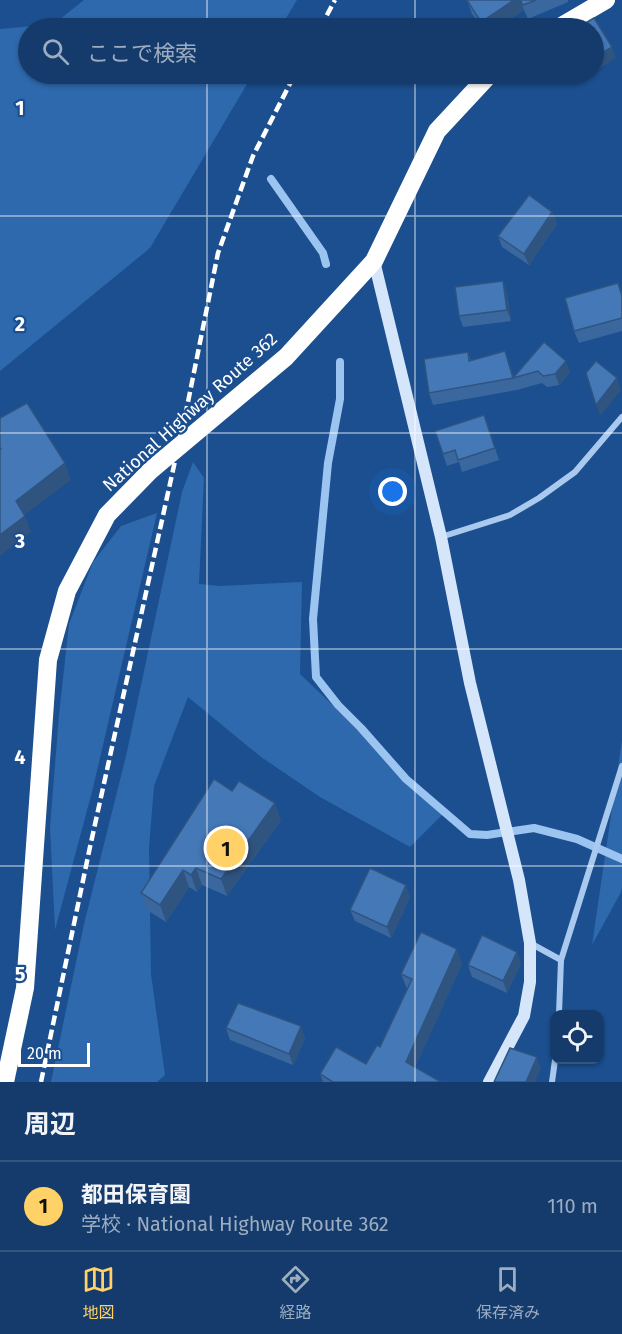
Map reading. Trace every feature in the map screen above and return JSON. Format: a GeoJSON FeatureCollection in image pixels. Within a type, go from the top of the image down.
{"type":"FeatureCollection","features":[{"type":"Feature","properties":{"kind":"highway"},"geometry":{"type":"LineString","coordinates":[[575,18],[606,0]]}},
{"type":"Feature","properties":{"kind":"highway","name":"National Highway Route 362"},"geometry":{"type":"LineString","coordinates":[[5,1082],[25,988],[48,660],[67,591],[107,515],[151,470],[286,357],[374,261],[437,131],[481,84]]}},
{"type":"Feature","properties":{"kind":"street"},"geometry":{"type":"LineString","coordinates":[[374,261],[441,537],[470,683],[519,880],[530,944],[530,982],[524,1016],[489,1082]]}},
{"type":"Feature","properties":{"kind":"street"},"geometry":{"type":"LineString","coordinates":[[441,537],[510,515],[539,498],[575,472],[622,417]]}},
{"type":"Feature","properties":{"kind":"street"},"geometry":{"type":"LineString","coordinates":[[559,1010],[561,960],[622,766]]}},
{"type":"Feature","properties":{"kind":"street"},"geometry":{"type":"LineString","coordinates":[[530,944],[561,960]]}},
{"type":"Feature","properties":{"kind":"street"},"geometry":{"type":"LineString","coordinates":[[552,1082],[554,1064]]}},
{"type":"Feature","properties":{"kind":"shaded area"},"geometry":{"type":"Polygon","coordinates":[[[84,0],[297,0],[286,18],[62,18],[84,0]]]}},
{"type":"Feature","properties":{"kind":"shaded area"},"geometry":{"type":"Polygon","coordinates":[[[18,27],[18,84],[247,84],[150,248],[0,371],[0,29],[18,27]]]}},
{"type":"Feature","properties":{"kind":"shaded area"},"geometry":{"type":"Polygon","coordinates":[[[193,462],[204,478],[199,584],[220,586],[302,582],[300,674],[445,812],[410,847],[320,797],[261,757],[188,697],[154,786],[149,848],[151,974],[165,1075],[157,1082],[51,1082],[84,924],[126,756],[182,492],[193,462]]]}},
{"type":"Feature","properties":{"kind":"shaded area"},"geometry":{"type":"Polygon","coordinates":[[[157,513],[93,788],[55,930],[50,827],[69,624],[93,562],[121,526],[157,513]]]}},
{"type":"Feature","properties":{"kind":"shaded area"},"geometry":{"type":"Polygon","coordinates":[[[622,740],[622,888],[592,945],[622,740]]]}},
{"type":"Feature","properties":{"kind":"building"},"geometry":{"type":"Polygon","coordinates":[[[467,0],[514,0],[487,18],[478,18],[467,0]]]}},
{"type":"Feature","properties":{"kind":"building"},"geometry":{"type":"Polygon","coordinates":[[[520,0],[536,0],[523,5],[520,0]]]}},
{"type":"Feature","properties":{"kind":"building"},"geometry":{"type":"Polygon","coordinates":[[[604,34],[612,47],[604,52],[604,34]]]}},
{"type":"Feature","properties":{"kind":"building"},"geometry":{"type":"Polygon","coordinates":[[[529,195],[552,212],[524,254],[498,236],[529,195]]]}},
{"type":"Feature","properties":{"kind":"building"},"geometry":{"type":"Polygon","coordinates":[[[503,281],[507,310],[459,316],[455,287],[503,281]]]}},
{"type":"Feature","properties":{"kind":"building"},"geometry":{"type":"Polygon","coordinates":[[[618,283],[622,296],[622,318],[574,331],[565,298],[618,283]]]}},
{"type":"Feature","properties":{"kind":"building"},"geometry":{"type":"Polygon","coordinates":[[[544,342],[566,361],[555,374],[543,376],[538,371],[513,378],[544,342]]]}},
{"type":"Feature","properties":{"kind":"building"},"geometry":{"type":"Polygon","coordinates":[[[505,351],[513,378],[429,393],[424,359],[468,352],[469,361],[505,351]]]}},
{"type":"Feature","properties":{"kind":"building"},"geometry":{"type":"Polygon","coordinates":[[[596,361],[617,378],[596,405],[586,373],[596,361]]]}},
{"type":"Feature","properties":{"kind":"building"},"geometry":{"type":"Polygon","coordinates":[[[27,403],[65,463],[16,501],[25,516],[0,535],[0,418],[27,403]]]}},
{"type":"Feature","properties":{"kind":"building"},"geometry":{"type":"Polygon","coordinates":[[[484,415],[495,448],[458,460],[455,450],[443,454],[435,431],[484,415]]]}},
{"type":"Feature","properties":{"kind":"building"},"geometry":{"type":"Polygon","coordinates":[[[214,779],[232,791],[239,781],[275,803],[221,879],[196,868],[191,875],[183,870],[160,905],[141,893],[214,779]]]}},
{"type":"Feature","properties":{"kind":"building"},"geometry":{"type":"Polygon","coordinates":[[[370,868],[406,885],[387,927],[350,910],[370,868]]]}},
{"type":"Feature","properties":{"kind":"building"},"geometry":{"type":"Polygon","coordinates":[[[421,932],[457,949],[406,1062],[441,1082],[333,1082],[320,1074],[336,1047],[366,1064],[377,1045],[380,1047],[412,979],[401,974],[421,932]]]}},
{"type":"Feature","properties":{"kind":"building"},"geometry":{"type":"Polygon","coordinates":[[[482,935],[517,952],[503,981],[468,965],[482,935]]]}},
{"type":"Feature","properties":{"kind":"building"},"geometry":{"type":"Polygon","coordinates":[[[238,1003],[301,1026],[289,1054],[226,1028],[238,1003]]]}},
{"type":"Feature","properties":{"kind":"building"},"geometry":{"type":"Polygon","coordinates":[[[510,1048],[537,1057],[526,1082],[494,1082],[510,1048]]]}},
{"type":"Feature","properties":{"kind":"waterway"},"geometry":{"type":"LineString","coordinates":[[271,179],[323,253],[326,264]]}},
{"type":"Feature","properties":{"kind":"waterway"},"geometry":{"type":"LineString","coordinates":[[340,362],[340,399],[328,463],[313,619],[316,677],[338,705],[406,779],[470,834],[487,835],[534,828],[577,839],[622,859]]}},
{"type":"Feature","properties":{"kind":"railway"},"geometry":{"type":"LineString","coordinates":[[325,18],[335,0]]}},
{"type":"Feature","properties":{"kind":"railway"},"geometry":{"type":"LineString","coordinates":[[41,1082],[218,253],[253,156],[290,84]]}},
{"type":"Feature","properties":{"kind":"place","name":"都田保育園"},"geometry":{"type":"Point","coordinates":[226,848]}}]}
